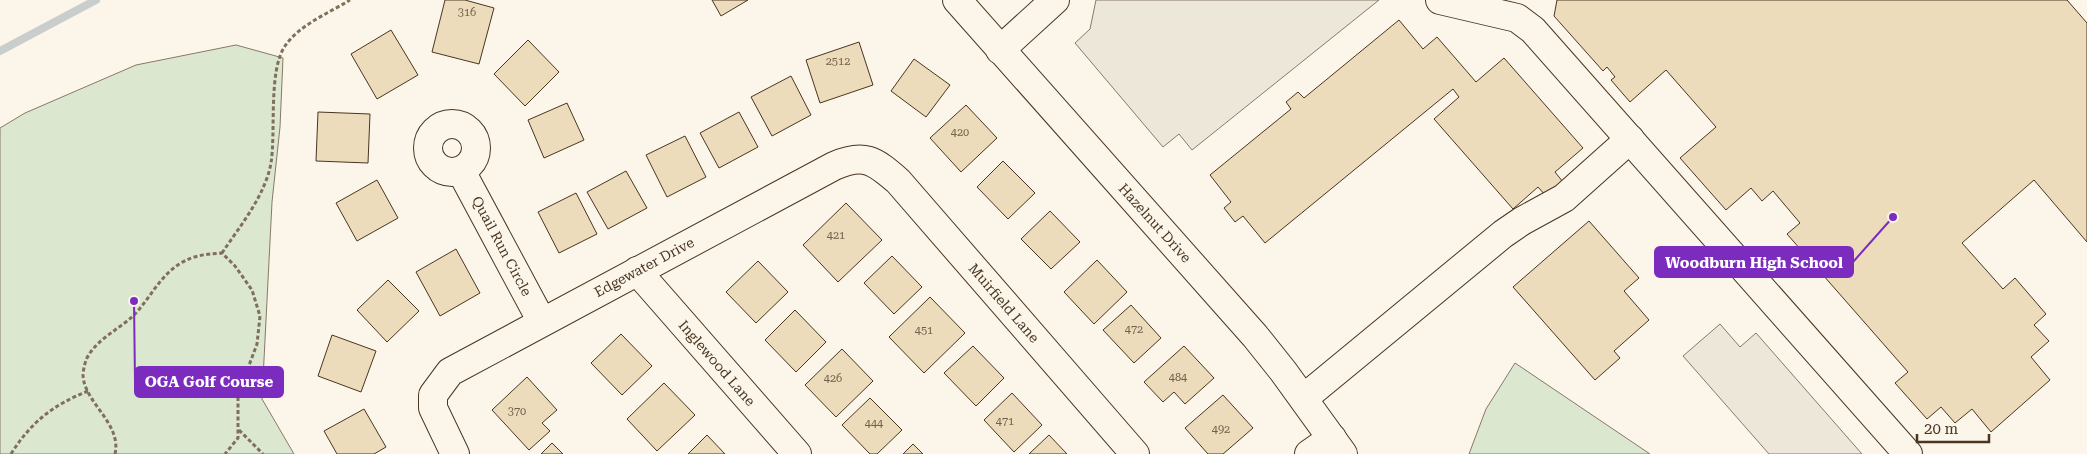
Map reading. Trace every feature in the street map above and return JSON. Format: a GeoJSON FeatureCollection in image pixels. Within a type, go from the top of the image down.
{"type":"FeatureCollection","features":[{"type":"Feature","properties":{"kind":"street","name":"Hazelnut Drive"},"geometry":{"type":"LineString","coordinates":[[957,0],[1254,336],[1304,398],[1338,446]]}},
{"type":"Feature","properties":{"kind":"street"},"geometry":{"type":"LineString","coordinates":[[1000,50],[1054,0]]}},
{"type":"Feature","properties":{"kind":"street"},"geometry":{"type":"LineString","coordinates":[[1440,0],[1517,18],[1533,30],[1908,454]]}},
{"type":"Feature","properties":{"kind":"street"},"geometry":{"type":"LineString","coordinates":[[1304,398],[1503,234],[1522,221],[1564,198],[1630,139]]}},
{"type":"Feature","properties":{"kind":"street","name":"Edgewater Drive"},"geometry":{"type":"LineString","coordinates":[[455,454],[433,408],[433,394],[450,372],[834,166],[850,159],[867,159]]}},
{"type":"Feature","properties":{"kind":"street","name":"Muirfield Lane"},"geometry":{"type":"LineString","coordinates":[[867,159],[882,167],[898,181],[1135,454]]}},
{"type":"Feature","properties":{"kind":"street","name":"Quail Run Circle"},"geometry":{"type":"LineString","coordinates":[[461,171],[542,322]]}},
{"type":"Feature","properties":{"kind":"street","name":"Inglewood Lane"},"geometry":{"type":"LineString","coordinates":[[637,271],[797,454]]}},
{"type":"Feature","properties":{"kind":"street"},"geometry":{"type":"LineString","coordinates":[[1309,454],[1338,446]]}},
{"type":"Feature","properties":{"kind":"path"},"geometry":{"type":"LineString","coordinates":[[222,253],[262,191],[271,163],[276,74],[285,46],[305,28],[350,0]]}},
{"type":"Feature","properties":{"kind":"path"},"geometry":{"type":"LineString","coordinates":[[115,454],[116,449],[110,424],[88,391],[83,375],[86,359],[102,340],[134,314],[160,279],[182,262],[203,254],[222,253],[235,266],[252,290],[260,316],[258,344],[238,395],[238,438],[226,454]]}},
{"type":"Feature","properties":{"kind":"path"},"geometry":{"type":"LineString","coordinates":[[11,454],[38,419],[62,401],[88,391]]}},
{"type":"Feature","properties":{"kind":"path"},"geometry":{"type":"LineString","coordinates":[[239,430],[263,454]]}},
{"type":"Feature","properties":{"kind":"green space"},"geometry":{"type":"Polygon","coordinates":[[[236,45],[283,58],[280,127],[272,202],[262,399],[294,454],[0,454],[0,128],[25,113],[136,65],[236,45]]]}},
{"type":"Feature","properties":{"kind":"green space"},"geometry":{"type":"Polygon","coordinates":[[[1515,363],[1650,454],[1469,454],[1486,409],[1515,363]]]}},
{"type":"Feature","properties":{"kind":"shaded area"},"geometry":{"type":"Polygon","coordinates":[[[1096,0],[1379,0],[1192,150],[1179,134],[1163,147],[1075,43],[1090,29],[1096,0]]]}},
{"type":"Feature","properties":{"kind":"shaded area"},"geometry":{"type":"Polygon","coordinates":[[[1720,324],[1740,347],[1756,333],[1862,454],[1769,454],[1683,356],[1720,324]]]}},
{"type":"Feature","properties":{"kind":"building"},"geometry":{"type":"Polygon","coordinates":[[[445,0],[465,0],[494,8],[479,64],[432,52],[445,0]]]}},
{"type":"Feature","properties":{"kind":"building"},"geometry":{"type":"Polygon","coordinates":[[[712,0],[748,0],[721,16],[712,0]]]}},
{"type":"Feature","properties":{"kind":"building"},"geometry":{"type":"Polygon","coordinates":[[[1557,0],[2067,0],[2087,23],[2087,242],[2034,180],[1962,243],[2003,289],[2015,278],[2046,314],[2034,325],[2049,341],[2031,357],[2050,380],[1991,432],[1972,409],[1955,423],[1941,407],[1927,419],[1895,383],[1908,372],[1787,234],[1800,223],[1773,191],[1762,201],[1751,188],[1726,210],[1680,158],[1716,127],[1666,70],[1630,102],[1611,80],[1615,77],[1607,67],[1603,71],[1554,16],[1557,0]]]}},
{"type":"Feature","properties":{"kind":"building"},"geometry":{"type":"Polygon","coordinates":[[[1399,20],[1423,49],[1437,37],[1476,82],[1504,58],[1583,148],[1555,172],[1563,182],[1546,196],[1538,187],[1513,209],[1434,119],[1459,97],[1453,89],[1265,243],[1243,216],[1235,222],[1224,208],[1231,202],[1210,175],[1291,109],[1286,102],[1298,92],[1304,98],[1399,20]]]}},
{"type":"Feature","properties":{"kind":"building"},"geometry":{"type":"Polygon","coordinates":[[[391,30],[418,75],[377,99],[351,54],[391,30]]]}},
{"type":"Feature","properties":{"kind":"building"},"geometry":{"type":"Polygon","coordinates":[[[528,40],[559,72],[525,106],[494,74],[528,40]]]}},
{"type":"Feature","properties":{"kind":"building"},"geometry":{"type":"Polygon","coordinates":[[[859,42],[873,85],[820,103],[806,60],[859,42]]]}},
{"type":"Feature","properties":{"kind":"building"},"geometry":{"type":"Polygon","coordinates":[[[914,59],[950,85],[926,117],[891,91],[914,59]]]}},
{"type":"Feature","properties":{"kind":"building"},"geometry":{"type":"Polygon","coordinates":[[[791,76],[811,115],[772,136],[751,97],[791,76]]]}},
{"type":"Feature","properties":{"kind":"building"},"geometry":{"type":"Polygon","coordinates":[[[567,103],[584,140],[544,158],[528,120],[567,103]]]}},
{"type":"Feature","properties":{"kind":"building"},"geometry":{"type":"Polygon","coordinates":[[[966,105],[997,138],[961,172],[930,138],[966,105]]]}},
{"type":"Feature","properties":{"kind":"building"},"geometry":{"type":"Polygon","coordinates":[[[318,112],[370,114],[368,163],[316,161],[318,112]]]}},
{"type":"Feature","properties":{"kind":"building"},"geometry":{"type":"Polygon","coordinates":[[[739,112],[758,147],[719,168],[700,133],[739,112]]]}},
{"type":"Feature","properties":{"kind":"building"},"geometry":{"type":"Polygon","coordinates":[[[685,136],[706,177],[667,197],[646,155],[685,136]]]}},
{"type":"Feature","properties":{"kind":"building"},"geometry":{"type":"Polygon","coordinates":[[[1003,161],[1035,193],[1008,219],[977,187],[1003,161]]]}},
{"type":"Feature","properties":{"kind":"building"},"geometry":{"type":"Polygon","coordinates":[[[626,171],[647,208],[608,229],[587,192],[626,171]]]}},
{"type":"Feature","properties":{"kind":"building"},"geometry":{"type":"Polygon","coordinates":[[[377,180],[398,218],[357,241],[336,203],[377,180]]]}},
{"type":"Feature","properties":{"kind":"building"},"geometry":{"type":"Polygon","coordinates":[[[576,193],[597,234],[559,253],[538,212],[576,193]]]}},
{"type":"Feature","properties":{"kind":"building"},"geometry":{"type":"Polygon","coordinates":[[[846,203],[882,240],[838,282],[803,245],[846,203]]]}},
{"type":"Feature","properties":{"kind":"building"},"geometry":{"type":"Polygon","coordinates":[[[1050,211],[1080,242],[1051,269],[1021,239],[1050,211]]]}},
{"type":"Feature","properties":{"kind":"building"},"geometry":{"type":"Polygon","coordinates":[[[1589,221],[1639,278],[1624,291],[1649,320],[1614,351],[1620,358],[1595,380],[1513,287],[1589,221]]]}},
{"type":"Feature","properties":{"kind":"building"},"geometry":{"type":"Polygon","coordinates":[[[456,249],[480,293],[440,316],[416,272],[456,249]]]}},
{"type":"Feature","properties":{"kind":"building"},"geometry":{"type":"Polygon","coordinates":[[[892,256],[922,287],[894,314],[864,283],[892,256]]]}},
{"type":"Feature","properties":{"kind":"building"},"geometry":{"type":"Polygon","coordinates":[[[1097,260],[1127,292],[1094,324],[1064,292],[1097,260]]]}},
{"type":"Feature","properties":{"kind":"building"},"geometry":{"type":"Polygon","coordinates":[[[758,261],[788,292],[756,323],[726,292],[758,261]]]}},
{"type":"Feature","properties":{"kind":"building"},"geometry":{"type":"Polygon","coordinates":[[[388,280],[419,311],[387,342],[357,310],[388,280]]]}},
{"type":"Feature","properties":{"kind":"building"},"geometry":{"type":"Polygon","coordinates":[[[930,297],[965,333],[924,373],[889,337],[930,297]]]}},
{"type":"Feature","properties":{"kind":"building"},"geometry":{"type":"Polygon","coordinates":[[[1131,305],[1161,338],[1134,363],[1103,330],[1131,305]]]}},
{"type":"Feature","properties":{"kind":"building"},"geometry":{"type":"Polygon","coordinates":[[[795,310],[826,342],[796,372],[765,340],[795,310]]]}},
{"type":"Feature","properties":{"kind":"building"},"geometry":{"type":"Polygon","coordinates":[[[621,334],[652,366],[622,395],[591,363],[621,334]]]}},
{"type":"Feature","properties":{"kind":"building"},"geometry":{"type":"Polygon","coordinates":[[[332,335],[376,351],[361,392],[318,376],[332,335]]]}},
{"type":"Feature","properties":{"kind":"building"},"geometry":{"type":"Polygon","coordinates":[[[973,346],[1004,378],[976,406],[944,373],[973,346]]]}},
{"type":"Feature","properties":{"kind":"building"},"geometry":{"type":"Polygon","coordinates":[[[1184,346],[1214,378],[1185,404],[1174,392],[1163,402],[1144,382],[1184,346]]]}},
{"type":"Feature","properties":{"kind":"building"},"geometry":{"type":"Polygon","coordinates":[[[842,349],[873,381],[836,417],[805,385],[842,349]]]}},
{"type":"Feature","properties":{"kind":"building"},"geometry":{"type":"Polygon","coordinates":[[[527,377],[557,410],[542,423],[550,431],[529,450],[492,410],[527,377]]]}},
{"type":"Feature","properties":{"kind":"building"},"geometry":{"type":"Polygon","coordinates":[[[664,383],[695,415],[657,451],[627,419],[664,383]]]}},
{"type":"Feature","properties":{"kind":"building"},"geometry":{"type":"Polygon","coordinates":[[[1012,393],[1042,425],[1014,452],[984,420],[1012,393]]]}},
{"type":"Feature","properties":{"kind":"building"},"geometry":{"type":"Polygon","coordinates":[[[1223,395],[1253,428],[1223,454],[1208,454],[1185,428],[1223,395]]]}},
{"type":"Feature","properties":{"kind":"building"},"geometry":{"type":"Polygon","coordinates":[[[870,398],[902,430],[877,454],[870,454],[842,425],[870,398]]]}},
{"type":"Feature","properties":{"kind":"building"},"geometry":{"type":"Polygon","coordinates":[[[364,409],[386,447],[374,454],[337,454],[324,431],[364,409]]]}},
{"type":"Feature","properties":{"kind":"building"},"geometry":{"type":"Polygon","coordinates":[[[707,435],[725,454],[688,454],[707,435]]]}},
{"type":"Feature","properties":{"kind":"building"},"geometry":{"type":"Polygon","coordinates":[[[1049,435],[1067,454],[1029,454],[1049,435]]]}},
{"type":"Feature","properties":{"kind":"building"},"geometry":{"type":"Polygon","coordinates":[[[552,443],[563,454],[541,454],[552,443]]]}},
{"type":"Feature","properties":{"kind":"building"},"geometry":{"type":"Polygon","coordinates":[[[913,444],[923,454],[903,454],[913,444]]]}},
{"type":"Feature","properties":{"kind":"waterway"},"geometry":{"type":"LineString","coordinates":[[0,51],[96,0]]}},
{"type":"Feature","properties":{"kind":"place","name":"Woodburn High School"},"geometry":{"type":"Point","coordinates":[1893,217]}},
{"type":"Feature","properties":{"kind":"place","name":"OGA Golf Course"},"geometry":{"type":"Point","coordinates":[134,301]}}]}
